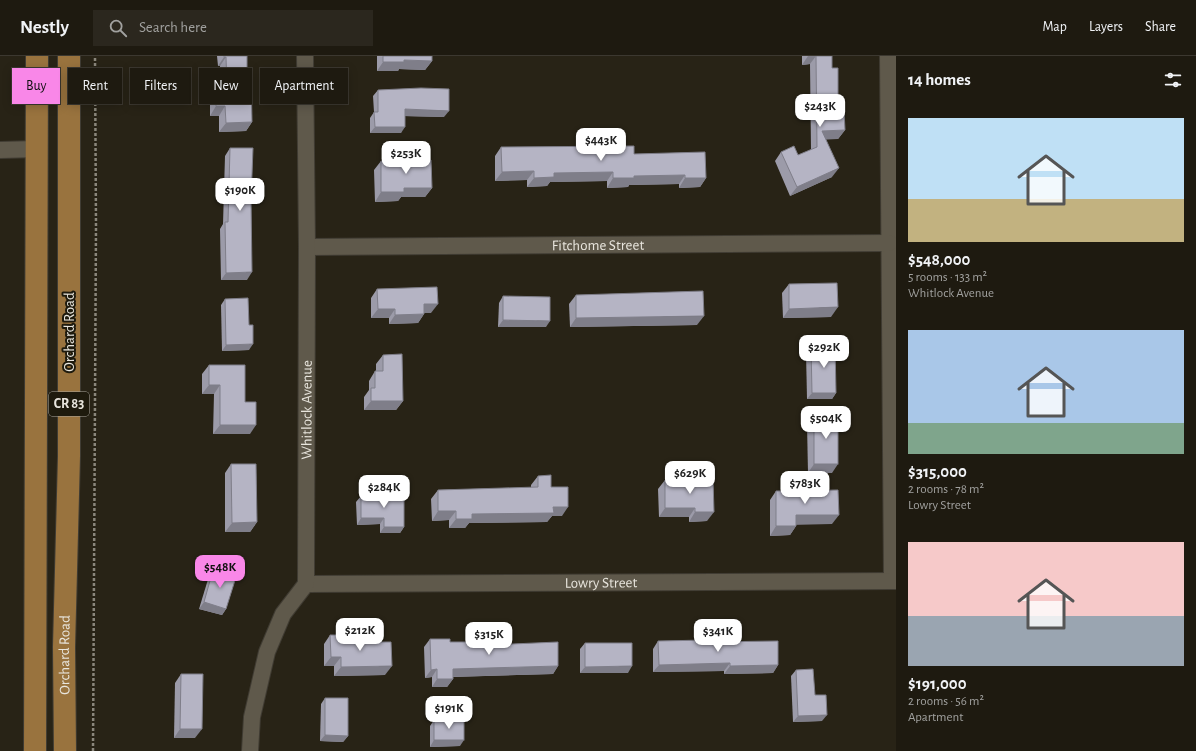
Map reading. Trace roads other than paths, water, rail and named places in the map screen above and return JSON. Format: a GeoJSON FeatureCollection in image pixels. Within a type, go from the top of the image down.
{"type":"FeatureCollection","features":[{"type":"Feature","properties":{"kind":"main road","name":"Orchard Road"},"geometry":{"type":"LineString","coordinates":[[35,751],[37,56]]}},
{"type":"Feature","properties":{"kind":"main road","name":"Orchard Road"},"geometry":{"type":"LineString","coordinates":[[65,751],[64,647],[69,456],[68,56]]}},
{"type":"Feature","properties":{"kind":"street","name":"Whitlock Avenue"},"geometry":{"type":"LineString","coordinates":[[305,56],[307,247],[306,584]]}},
{"type":"Feature","properties":{"kind":"street"},"geometry":{"type":"LineString","coordinates":[[888,56],[894,581]]}},
{"type":"Feature","properties":{"kind":"street"},"geometry":{"type":"LineString","coordinates":[[0,150],[37,149]]}},
{"type":"Feature","properties":{"kind":"street","name":"Fitchome Street"},"geometry":{"type":"LineString","coordinates":[[307,247],[889,243]]}},
{"type":"Feature","properties":{"kind":"street","name":"Lowry Street"},"geometry":{"type":"LineString","coordinates":[[306,584],[894,581]]}},
{"type":"Feature","properties":{"kind":"street"},"geometry":{"type":"LineString","coordinates":[[250,751],[252,717],[267,652],[283,614],[306,584]]}}]}
